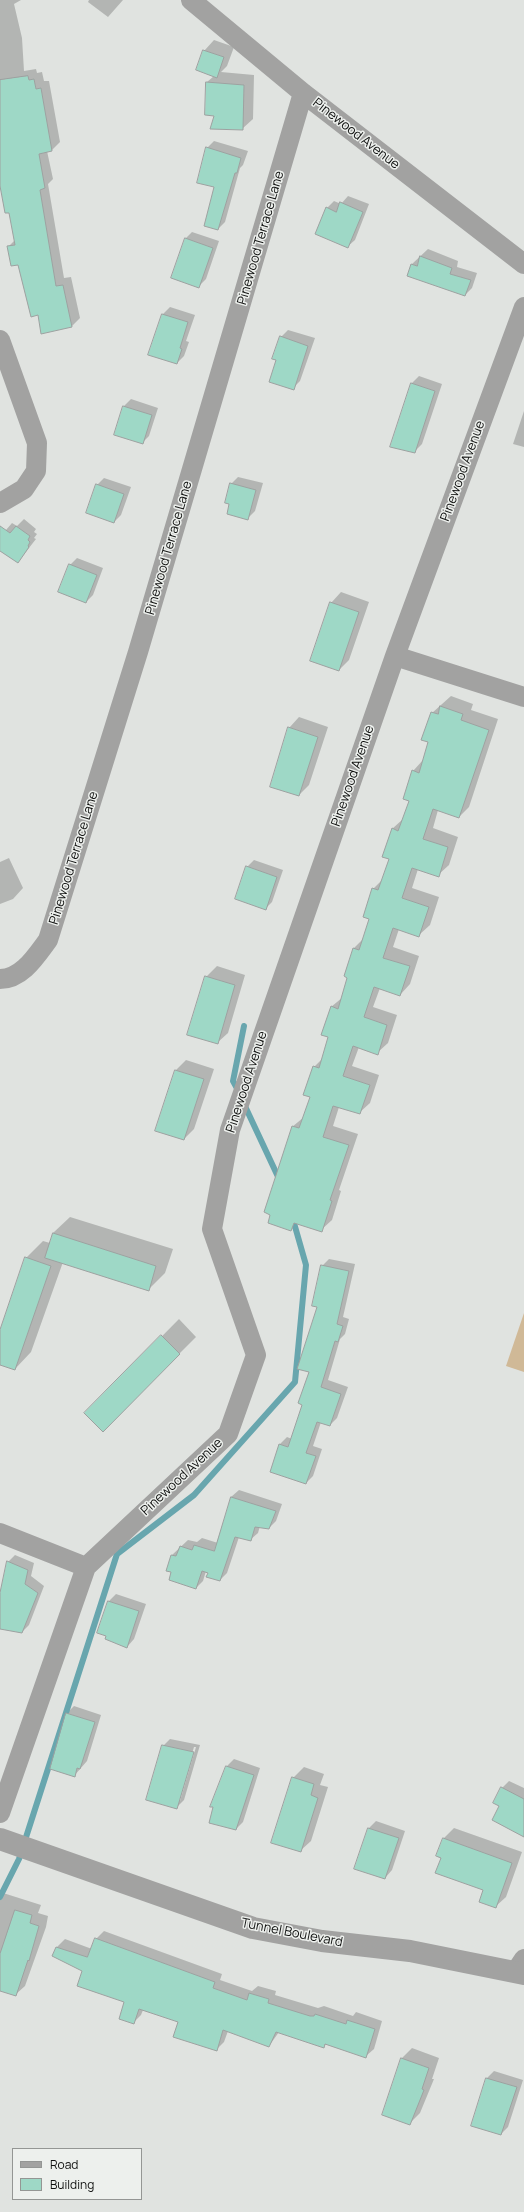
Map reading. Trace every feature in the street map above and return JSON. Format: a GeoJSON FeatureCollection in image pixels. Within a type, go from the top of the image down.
{"type":"FeatureCollection","features":[{"type":"Feature","properties":{"kind":"street","name":"Pinewood Avenue"},"geometry":{"type":"LineString","coordinates":[[191,0],[303,93],[524,264]]}},
{"type":"Feature","properties":{"kind":"street","name":"Pinewood Terrace Lane"},"geometry":{"type":"LineString","coordinates":[[0,979],[6,979],[28,967],[48,940],[138,652],[303,93]]}},
{"type":"Feature","properties":{"kind":"street","name":"Pinewood Avenue"},"geometry":{"type":"LineString","coordinates":[[0,1813],[86,1567],[228,1434],[256,1355],[212,1230],[230,1130],[395,656],[524,307]]}},
{"type":"Feature","properties":{"kind":"street"},"geometry":{"type":"LineString","coordinates":[[0,340],[37,443],[36,471],[24,489],[0,502]]}},
{"type":"Feature","properties":{"kind":"street"},"geometry":{"type":"LineString","coordinates":[[395,656],[524,697]]}},
{"type":"Feature","properties":{"kind":"street"},"geometry":{"type":"LineString","coordinates":[[0,1533],[86,1567]]}},
{"type":"Feature","properties":{"kind":"street","name":"Tunnel Boulevard"},"geometry":{"type":"LineString","coordinates":[[0,1839],[254,1928],[322,1941],[410,1951],[522,1968]]}},
{"type":"Feature","properties":{"kind":"shaded area"},"geometry":{"type":"Polygon","coordinates":[[[524,1313],[524,1372],[506,1366],[524,1313]]]}},
{"type":"Feature","properties":{"kind":"building"},"geometry":{"type":"Polygon","coordinates":[[[203,50],[224,57],[217,78],[196,70],[203,50]]]}},
{"type":"Feature","properties":{"kind":"building"},"geometry":{"type":"Polygon","coordinates":[[[28,76],[29,80],[34,79],[36,89],[41,88],[52,151],[39,154],[45,188],[40,190],[56,286],[63,285],[72,327],[41,334],[38,315],[31,317],[18,265],[11,266],[7,246],[15,245],[9,213],[5,213],[0,186],[0,80],[28,76]]]}},
{"type":"Feature","properties":{"kind":"building"},"geometry":{"type":"Polygon","coordinates":[[[206,82],[244,85],[243,130],[210,129],[214,116],[205,115],[206,82]]]}},
{"type":"Feature","properties":{"kind":"building"},"geometry":{"type":"Polygon","coordinates":[[[206,147],[241,158],[218,230],[204,226],[214,187],[197,183],[206,147]]]}},
{"type":"Feature","properties":{"kind":"building"},"geometry":{"type":"Polygon","coordinates":[[[340,202],[363,212],[348,248],[315,234],[326,207],[336,212],[340,202]]]}},
{"type":"Feature","properties":{"kind":"building"},"geometry":{"type":"Polygon","coordinates":[[[185,238],[213,248],[199,288],[171,278],[185,238]]]}},
{"type":"Feature","properties":{"kind":"building"},"geometry":{"type":"Polygon","coordinates":[[[420,256],[452,268],[450,274],[471,280],[465,296],[407,276],[411,264],[417,266],[420,256]]]}},
{"type":"Feature","properties":{"kind":"building"},"geometry":{"type":"Polygon","coordinates":[[[162,314],[188,322],[177,364],[148,355],[162,314]]]}},
{"type":"Feature","properties":{"kind":"building"},"geometry":{"type":"Polygon","coordinates":[[[280,336],[308,346],[294,390],[269,382],[276,360],[272,359],[280,336]]]}},
{"type":"Feature","properties":{"kind":"building"},"geometry":{"type":"Polygon","coordinates":[[[411,383],[435,391],[415,453],[390,447],[411,383]]]}},
{"type":"Feature","properties":{"kind":"building"},"geometry":{"type":"Polygon","coordinates":[[[123,406],[152,415],[143,444],[114,435],[123,406]]]}},
{"type":"Feature","properties":{"kind":"building"},"geometry":{"type":"Polygon","coordinates":[[[230,483],[256,490],[248,520],[227,514],[229,504],[225,503],[230,483]]]}},
{"type":"Feature","properties":{"kind":"building"},"geometry":{"type":"Polygon","coordinates":[[[96,484],[124,494],[114,523],[86,513],[96,484]]]}},
{"type":"Feature","properties":{"kind":"building"},"geometry":{"type":"Polygon","coordinates":[[[0,526],[10,533],[16,526],[30,536],[28,540],[30,542],[29,547],[18,563],[0,551],[0,526]]]}},
{"type":"Feature","properties":{"kind":"building"},"geometry":{"type":"Polygon","coordinates":[[[69,564],[97,575],[86,603],[58,592],[69,564]]]}},
{"type":"Feature","properties":{"kind":"building"},"geometry":{"type":"Polygon","coordinates":[[[330,602],[359,612],[339,671],[310,661],[330,602]]]}},
{"type":"Feature","properties":{"kind":"building"},"geometry":{"type":"Polygon","coordinates":[[[440,706],[463,714],[461,720],[489,730],[459,818],[433,809],[423,839],[448,847],[439,877],[412,868],[402,898],[429,907],[419,937],[393,928],[383,958],[410,966],[400,996],[374,987],[364,1017],[387,1025],[378,1055],[353,1046],[343,1076],[370,1085],[360,1114],[333,1106],[323,1137],[349,1145],[330,1200],[332,1201],[322,1232],[294,1223],[291,1231],[268,1223],[270,1215],[264,1212],[292,1126],[299,1128],[310,1097],[303,1095],[313,1066],[319,1068],[328,1037],[321,1035],[331,1006],[338,1009],[347,978],[344,976],[353,948],[359,950],[369,919],[363,917],[372,888],[378,890],[389,859],[382,857],[392,828],[398,831],[409,801],[403,799],[412,770],[419,773],[428,742],[421,740],[431,712],[438,714],[440,706]]]}},
{"type":"Feature","properties":{"kind":"building"},"geometry":{"type":"Polygon","coordinates":[[[288,727],[318,737],[299,796],[270,787],[288,727]]]}},
{"type":"Feature","properties":{"kind":"building"},"geometry":{"type":"Polygon","coordinates":[[[246,866],[277,877],[266,910],[235,899],[246,866]]]}},
{"type":"Feature","properties":{"kind":"building"},"geometry":{"type":"Polygon","coordinates":[[[205,976],[235,985],[218,1044],[187,1035],[205,976]]]}},
{"type":"Feature","properties":{"kind":"building"},"geometry":{"type":"Polygon","coordinates":[[[175,1070],[204,1079],[184,1140],[155,1131],[175,1070]]]}},
{"type":"Feature","properties":{"kind":"building"},"geometry":{"type":"Polygon","coordinates":[[[53,1233],[156,1266],[149,1291],[45,1258],[53,1233]]]}},
{"type":"Feature","properties":{"kind":"building"},"geometry":{"type":"Polygon","coordinates":[[[25,1257],[51,1266],[15,1370],[0,1365],[0,1330],[25,1257]]]}},
{"type":"Feature","properties":{"kind":"building"},"geometry":{"type":"Polygon","coordinates":[[[321,1265],[349,1271],[337,1324],[343,1326],[338,1342],[335,1341],[321,1387],[341,1394],[330,1426],[317,1422],[306,1453],[316,1456],[306,1484],[270,1472],[279,1444],[288,1447],[302,1405],[298,1403],[309,1372],[297,1369],[317,1307],[312,1306],[321,1265]]]}},
{"type":"Feature","properties":{"kind":"building"},"geometry":{"type":"Polygon","coordinates":[[[161,1335],[180,1354],[103,1432],[84,1413],[161,1335]]]}},
{"type":"Feature","properties":{"kind":"building"},"geometry":{"type":"Polygon","coordinates":[[[231,1497],[276,1511],[269,1529],[255,1527],[251,1541],[235,1537],[220,1581],[206,1577],[208,1573],[202,1571],[196,1589],[169,1580],[171,1572],[166,1571],[171,1555],[176,1556],[180,1546],[192,1550],[194,1545],[214,1551],[231,1497]]]}},
{"type":"Feature","properties":{"kind":"building"},"geometry":{"type":"Polygon","coordinates":[[[7,1561],[28,1570],[25,1584],[38,1593],[22,1633],[0,1629],[0,1593],[7,1561]]]}},
{"type":"Feature","properties":{"kind":"building"},"geometry":{"type":"Polygon","coordinates":[[[108,1601],[139,1611],[127,1648],[105,1639],[106,1636],[97,1633],[108,1601]]]}},
{"type":"Feature","properties":{"kind":"building"},"geometry":{"type":"Polygon","coordinates":[[[66,1713],[95,1722],[80,1769],[77,1768],[75,1777],[50,1769],[66,1713]]]}},
{"type":"Feature","properties":{"kind":"building"},"geometry":{"type":"Polygon","coordinates":[[[162,1745],[194,1752],[177,1809],[146,1800],[162,1745]]]}},
{"type":"Feature","properties":{"kind":"building"},"geometry":{"type":"Polygon","coordinates":[[[226,1766],[254,1775],[236,1830],[209,1823],[213,1807],[210,1807],[226,1766]]]}},
{"type":"Feature","properties":{"kind":"building"},"geometry":{"type":"Polygon","coordinates":[[[292,1777],[314,1784],[311,1795],[318,1798],[301,1852],[271,1843],[292,1777]]]}},
{"type":"Feature","properties":{"kind":"building"},"geometry":{"type":"Polygon","coordinates":[[[501,1787],[524,1799],[524,1837],[492,1820],[499,1806],[493,1803],[501,1787]]]}},
{"type":"Feature","properties":{"kind":"building"},"geometry":{"type":"Polygon","coordinates":[[[368,1828],[399,1838],[385,1879],[354,1869],[368,1828]]]}},
{"type":"Feature","properties":{"kind":"building"},"geometry":{"type":"Polygon","coordinates":[[[443,1838],[512,1863],[496,1908],[479,1902],[483,1890],[435,1873],[441,1858],[436,1856],[443,1838]]]}},
{"type":"Feature","properties":{"kind":"building"},"geometry":{"type":"Polygon","coordinates":[[[15,1910],[32,1915],[30,1923],[39,1926],[29,1961],[28,1960],[16,1996],[0,1991],[0,1954],[15,1910]]]}},
{"type":"Feature","properties":{"kind":"building"},"geometry":{"type":"Polygon","coordinates":[[[95,1938],[215,1982],[213,1988],[247,2000],[249,1993],[269,1999],[268,2003],[310,2016],[314,2016],[315,2014],[346,2024],[347,2020],[375,2029],[366,2058],[325,2044],[324,2048],[276,2032],[269,2047],[223,2030],[217,2051],[173,2037],[178,2022],[139,2009],[134,2024],[119,2019],[124,2002],[77,1986],[82,1971],[52,1956],[56,1947],[87,1957],[95,1938]]]}},
{"type":"Feature","properties":{"kind":"building"},"geometry":{"type":"Polygon","coordinates":[[[401,2058],[429,2068],[422,2089],[424,2090],[410,2125],[382,2115],[401,2058]]]}},
{"type":"Feature","properties":{"kind":"building"},"geometry":{"type":"Polygon","coordinates":[[[486,2078],[517,2087],[501,2135],[471,2126],[486,2078]]]}},
{"type":"Feature","properties":{"kind":"waterway"},"geometry":{"type":"LineString","coordinates":[[239,1092],[233,1081],[244,1026]]}},
{"type":"Feature","properties":{"kind":"waterway"},"geometry":{"type":"LineString","coordinates":[[244,1104],[280,1181]]}},
{"type":"Feature","properties":{"kind":"waterway"},"geometry":{"type":"LineString","coordinates":[[0,1897],[19,1859],[117,1554],[194,1495],[295,1382],[306,1265],[292,1216]]}}]}
